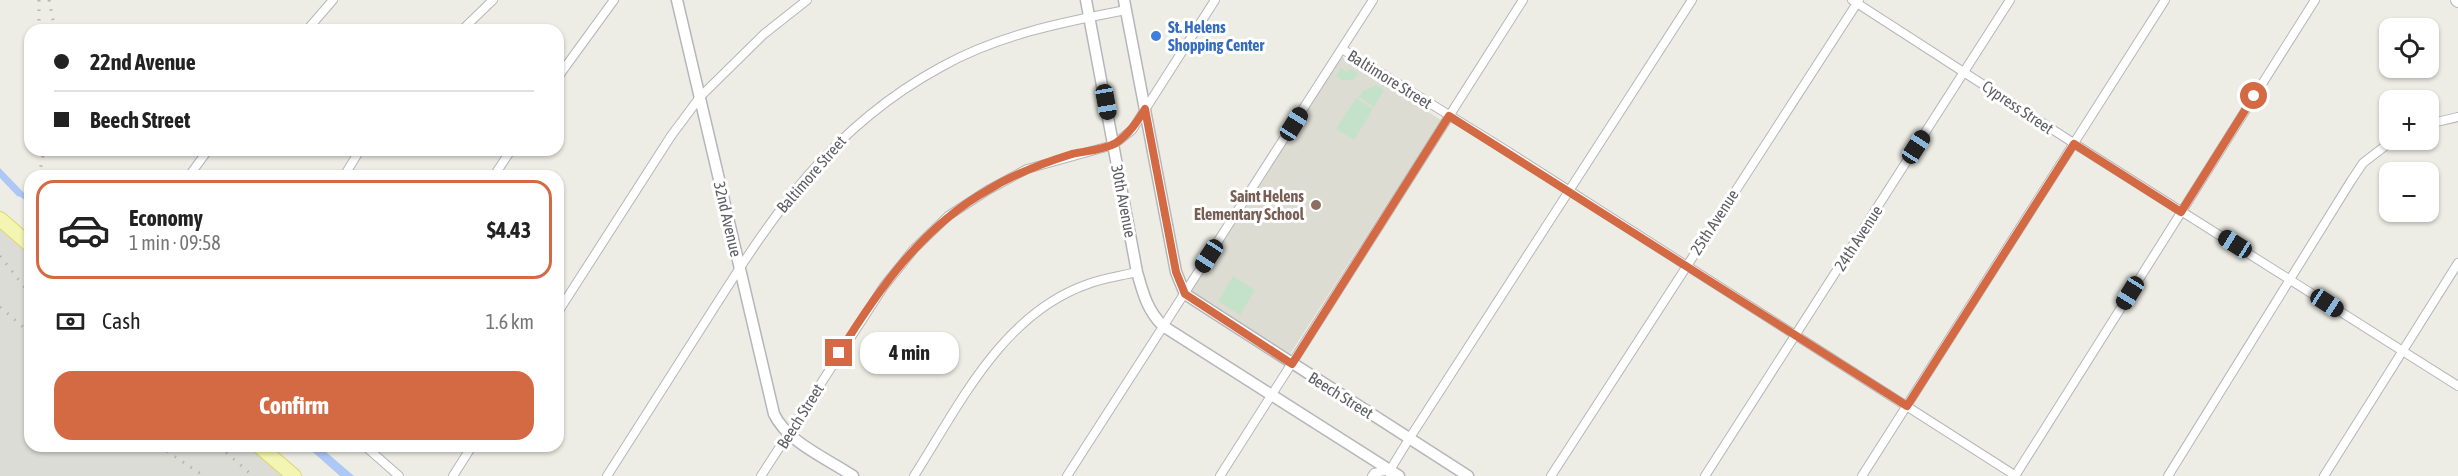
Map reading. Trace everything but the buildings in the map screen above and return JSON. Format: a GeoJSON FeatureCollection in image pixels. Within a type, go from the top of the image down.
{"type":"FeatureCollection","features":[{"type":"Feature","properties":{"kind":"main road"},"geometry":{"type":"LineString","coordinates":[[0,219],[24,240]]}},
{"type":"Feature","properties":{"kind":"main road"},"geometry":{"type":"LineString","coordinates":[[266,452],[294,476]]}},
{"type":"Feature","properties":{"kind":"street"},"geometry":{"type":"LineString","coordinates":[[312,24],[333,0]]}},
{"type":"Feature","properties":{"kind":"street"},"geometry":{"type":"LineString","coordinates":[[468,24],[493,0]]}},
{"type":"Feature","properties":{"kind":"street"},"geometry":{"type":"LineString","coordinates":[[564,69],[614,0]]}},
{"type":"Feature","properties":{"kind":"street","name":"32nd Avenue"},"geometry":{"type":"LineString","coordinates":[[677,0],[774,414],[779,425],[789,434]]}},
{"type":"Feature","properties":{"kind":"street"},"geometry":{"type":"LineString","coordinates":[[564,303],[671,136],[700,97],[764,34],[807,0]]}},
{"type":"Feature","properties":{"kind":"street","name":"30th Avenue"},"geometry":{"type":"LineString","coordinates":[[1086,0],[1137,272],[1146,304],[1163,326]]}},
{"type":"Feature","properties":{"kind":"street"},"geometry":{"type":"LineString","coordinates":[[1113,145],[1132,130],[1215,0]]}},
{"type":"Feature","properties":{"kind":"street"},"geometry":{"type":"LineString","coordinates":[[1067,476],[1372,0]]}},
{"type":"Feature","properties":{"kind":"street"},"geometry":{"type":"LineString","coordinates":[[1220,476],[1523,0]]}},
{"type":"Feature","properties":{"kind":"street"},"geometry":{"type":"LineString","coordinates":[[1393,474],[1409,439],[1692,0]]}},
{"type":"Feature","properties":{"kind":"street","name":"24th Avenue"},"geometry":{"type":"LineString","coordinates":[[1705,476],[2010,0]]}},
{"type":"Feature","properties":{"kind":"street"},"geometry":{"type":"LineString","coordinates":[[1862,476],[2165,0]]}},
{"type":"Feature","properties":{"kind":"street"},"geometry":{"type":"LineString","coordinates":[[2015,476],[2315,0]]}},
{"type":"Feature","properties":{"kind":"street","name":"Cypress Street"},"geometry":{"type":"LineString","coordinates":[[1856,1],[2074,144],[2292,279],[2458,386]]}},
{"type":"Feature","properties":{"kind":"street","name":"25th Avenue"},"geometry":{"type":"LineString","coordinates":[[1551,476],[1856,1]]}},
{"type":"Feature","properties":{"kind":"street"},"geometry":{"type":"LineString","coordinates":[[1125,5],[1176,272],[1185,294]]}},
{"type":"Feature","properties":{"kind":"street","name":"Baltimore Street"},"geometry":{"type":"LineString","coordinates":[[607,476],[740,267],[784,203],[813,167],[845,134],[898,94],[941,66],[995,43],[1043,27],[1090,17],[1125,5]]}},
{"type":"Feature","properties":{"kind":"street","name":"Baltimore Street"},"geometry":{"type":"LineString","coordinates":[[1342,49],[1568,190],[2015,476]]}},
{"type":"Feature","properties":{"kind":"street"},"geometry":{"type":"LineString","coordinates":[[2439,121],[2458,117]]}},
{"type":"Feature","properties":{"kind":"street","name":"Beech Street"},"geometry":{"type":"LineString","coordinates":[[761,476],[884,286],[914,249],[948,216],[988,190],[1028,169],[1113,145]]}},
{"type":"Feature","properties":{"kind":"street"},"geometry":{"type":"LineString","coordinates":[[2168,476],[2363,163],[2380,150]]}},
{"type":"Feature","properties":{"kind":"street"},"geometry":{"type":"LineString","coordinates":[[193,170],[204,156]]}},
{"type":"Feature","properties":{"kind":"street"},"geometry":{"type":"LineString","coordinates":[[348,170],[356,156]]}},
{"type":"Feature","properties":{"kind":"street"},"geometry":{"type":"LineString","coordinates":[[498,170],[507,156]]}},
{"type":"Feature","properties":{"kind":"street"},"geometry":{"type":"LineString","coordinates":[[2324,476],[2458,263]]}},
{"type":"Feature","properties":{"kind":"street"},"geometry":{"type":"LineString","coordinates":[[914,476],[980,373],[1007,336],[1047,305],[1087,284],[1137,272]]}},
{"type":"Feature","properties":{"kind":"street","name":"Beech Street"},"geometry":{"type":"LineString","coordinates":[[1185,294],[1468,476]]}},
{"type":"Feature","properties":{"kind":"street"},"geometry":{"type":"LineString","coordinates":[[1163,326],[1393,474]]}},
{"type":"Feature","properties":{"kind":"street"},"geometry":{"type":"LineString","coordinates":[[789,434],[854,476]]}},
{"type":"Feature","properties":{"kind":"street"},"geometry":{"type":"LineString","coordinates":[[372,452],[399,476]]}},
{"type":"Feature","properties":{"kind":"street"},"geometry":{"type":"LineString","coordinates":[[453,476],[468,452]]}},
{"type":"Feature","properties":{"kind":"street"},"geometry":{"type":"LineString","coordinates":[[1372,476],[1374,473],[1393,474]]}},
{"type":"Feature","properties":{"kind":"shaded area","name":"Saint Helens Elementary School"},"geometry":{"type":"Polygon","coordinates":[[[1342,57],[1441,120],[1290,354],[1191,291],[1342,57]]]}},
{"type":"Feature","properties":{"kind":"shaded area"},"geometry":{"type":"Polygon","coordinates":[[[0,220],[24,241],[24,452],[265,452],[293,476],[0,476],[0,220]]]}},
{"type":"Feature","properties":{"kind":"green space"},"geometry":{"type":"Polygon","coordinates":[[[1341,68],[1347,72],[1350,68],[1359,74],[1353,80],[1342,80],[1336,76],[1341,68]]]}},
{"type":"Feature","properties":{"kind":"green space"},"geometry":{"type":"Polygon","coordinates":[[[1376,85],[1384,90],[1374,107],[1359,97],[1363,91],[1376,85]]]}},
{"type":"Feature","properties":{"kind":"green space"},"geometry":{"type":"Polygon","coordinates":[[[1356,98],[1373,109],[1354,140],[1336,129],[1356,98]]]}},
{"type":"Feature","properties":{"kind":"green space"},"geometry":{"type":"Polygon","coordinates":[[[1233,276],[1255,290],[1240,315],[1218,301],[1233,276]]]}},
{"type":"Feature","properties":{"kind":"water"},"geometry":{"type":"Polygon","coordinates":[[[0,168],[24,193],[24,198],[17,196],[0,178],[0,168]]]}},
{"type":"Feature","properties":{"kind":"water"},"geometry":{"type":"Polygon","coordinates":[[[313,452],[326,452],[354,476],[340,476],[313,452]]]}},
{"type":"Feature","properties":{"kind":"railway"},"geometry":{"type":"LineString","coordinates":[[39,0],[39,24]]}},
{"type":"Feature","properties":{"kind":"railway"},"geometry":{"type":"LineString","coordinates":[[49,0],[54,24]]}},
{"type":"Feature","properties":{"kind":"railway"},"geometry":{"type":"LineString","coordinates":[[40,170],[43,156]]}},
{"type":"Feature","properties":{"kind":"railway"},"geometry":{"type":"LineString","coordinates":[[0,256],[24,286]]}},
{"type":"Feature","properties":{"kind":"railway"},"geometry":{"type":"LineString","coordinates":[[0,307],[24,328]]}},
{"type":"Feature","properties":{"kind":"railway"},"geometry":{"type":"LineString","coordinates":[[168,452],[204,476]]}},
{"type":"Feature","properties":{"kind":"railway"},"geometry":{"type":"LineString","coordinates":[[226,452],[253,476]]}},
{"type":"Feature","properties":{"kind":"place","name":"St. Helens Shopping Center"},"geometry":{"type":"Point","coordinates":[1156,36]}},
{"type":"Feature","properties":{"kind":"place","name":"Saint Helens Elementary School"},"geometry":{"type":"Point","coordinates":[1316,205]}},
{"type":"Feature","properties":{"kind":"route"},"geometry":{"type":"LineString","coordinates":[[839,353],[884,286],[914,249],[948,216],[988,190],[1028,169],[1071,154],[1113,145],[1132,130],[1145,109],[1176,272],[1185,294],[1292,364],[1449,116],[1907,406],[2074,144],[2181,212],[2254,96]]}}]}
